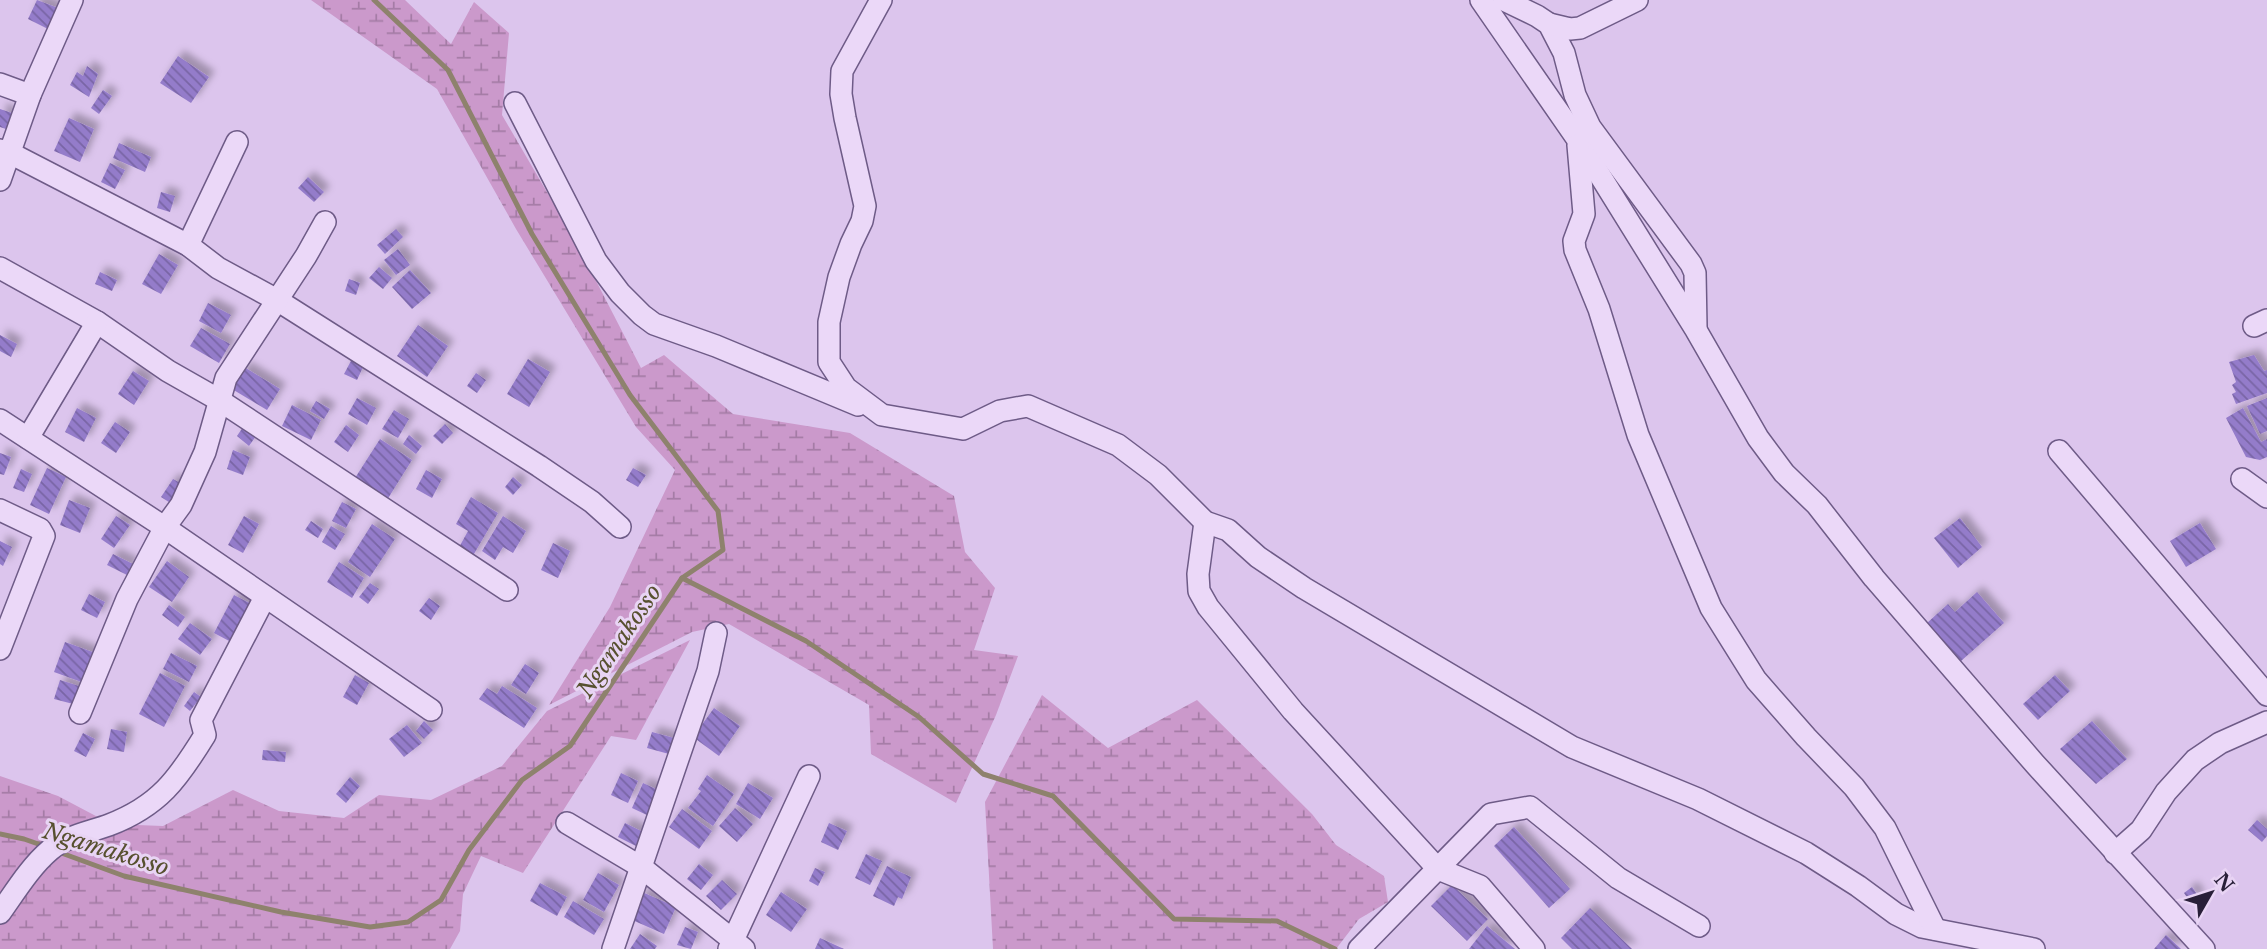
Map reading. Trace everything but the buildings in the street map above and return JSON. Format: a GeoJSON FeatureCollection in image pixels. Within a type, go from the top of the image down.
{"type":"FeatureCollection","features":[{"type":"Feature","properties":{"kind":"street"},"geometry":{"type":"LineString","coordinates":[[0,180],[5,151],[72,0]]}},
{"type":"Feature","properties":{"kind":"street"},"geometry":{"type":"LineString","coordinates":[[881,0],[842,71],[841,94],[864,206],[862,221],[850,244],[839,277],[829,321],[829,362],[846,388],[882,415]]}},
{"type":"Feature","properties":{"kind":"street"},"geometry":{"type":"LineString","coordinates":[[1481,0],[1578,140],[1696,330],[1758,438],[1784,473],[1817,505],[1874,578],[2115,853],[2204,949]]}},
{"type":"Feature","properties":{"kind":"street"},"geometry":{"type":"LineString","coordinates":[[1504,0],[1549,24],[1570,29],[1580,28],[1637,0]]}},
{"type":"Feature","properties":{"kind":"street"},"geometry":{"type":"LineString","coordinates":[[1549,24],[1564,53],[1575,95],[1590,127],[1691,264],[1695,273],[1696,330]]}},
{"type":"Feature","properties":{"kind":"street"},"geometry":{"type":"LineString","coordinates":[[0,84],[30,95]]}},
{"type":"Feature","properties":{"kind":"street"},"geometry":{"type":"LineString","coordinates":[[515,103],[607,279],[654,324],[716,346],[882,415],[962,429],[1000,411],[1028,406],[1118,446],[1158,475],[1205,522],[1228,530],[1258,556],[1304,588],[1572,747],[1722,811],[1806,853],[1907,920],[1922,927],[2034,949]]}},
{"type":"Feature","properties":{"kind":"street"},"geometry":{"type":"LineString","coordinates":[[1578,140],[1584,214],[1574,241],[1575,250],[1599,309],[1638,435],[1711,608],[1756,680],[1854,787],[1885,828],[1935,929]]}},
{"type":"Feature","properties":{"kind":"street"},"geometry":{"type":"LineString","coordinates":[[188,245],[237,142]]}},
{"type":"Feature","properties":{"kind":"street"},"geometry":{"type":"LineString","coordinates":[[5,151],[188,245],[218,268],[277,300],[539,466],[592,502],[620,527]]}},
{"type":"Feature","properties":{"kind":"street"},"geometry":{"type":"LineString","coordinates":[[80,713],[127,599],[165,527],[181,505],[205,452],[226,378],[306,256],[325,222]]}},
{"type":"Feature","properties":{"kind":"street"},"geometry":{"type":"LineString","coordinates":[[0,268],[97,322],[168,371],[219,401],[507,590]]}},
{"type":"Feature","properties":{"kind":"street"},"geometry":{"type":"LineString","coordinates":[[28,438],[97,322]]}},
{"type":"Feature","properties":{"kind":"street"},"geometry":{"type":"LineString","coordinates":[[0,420],[165,527],[431,710]]}},
{"type":"Feature","properties":{"kind":"street"},"geometry":{"type":"LineString","coordinates":[[2059,450],[2267,695]]}},
{"type":"Feature","properties":{"kind":"street"},"geometry":{"type":"LineString","coordinates":[[2242,479],[2267,497]]}},
{"type":"Feature","properties":{"kind":"street"},"geometry":{"type":"LineString","coordinates":[[0,510],[40,529],[44,536],[0,649]]}},
{"type":"Feature","properties":{"kind":"street"},"geometry":{"type":"LineString","coordinates":[[1205,522],[1198,574],[1199,591],[1208,607],[1293,712],[1438,869],[1480,886],[1534,949]]}},
{"type":"Feature","properties":{"kind":"street"},"geometry":{"type":"LineString","coordinates":[[0,913],[28,874],[51,849],[145,808],[166,791],[205,735],[201,720],[265,597]]}},
{"type":"Feature","properties":{"kind":"street"},"geometry":{"type":"LineString","coordinates":[[613,949],[708,671],[716,633]]}},
{"type":"Feature","properties":{"kind":"street"},"geometry":{"type":"LineString","coordinates":[[2115,853],[2141,830],[2166,792],[2195,760],[2220,743],[2267,722]]}},
{"type":"Feature","properties":{"kind":"street"},"geometry":{"type":"LineString","coordinates":[[567,823],[641,867],[735,946],[809,776]]}},
{"type":"Feature","properties":{"kind":"street"},"geometry":{"type":"LineString","coordinates":[[1361,947],[1491,814],[1531,807],[1618,878],[1699,926]]}},
{"type":"Feature","properties":{"kind":"green space"},"geometry":{"type":"Polygon","coordinates":[[[311,0],[405,0],[451,44],[474,2],[509,33],[502,115],[576,242],[641,368],[664,355],[733,414],[850,433],[954,496],[965,552],[995,588],[974,650],[1018,656],[996,715],[956,803],[871,754],[869,705],[729,624],[692,632],[549,705],[610,607],[675,470],[636,427],[516,229],[437,89],[311,0]]]}},
{"type":"Feature","properties":{"kind":"green space"},"geometry":{"type":"Polygon","coordinates":[[[690,640],[636,740],[611,736],[523,873],[481,856],[463,894],[460,931],[450,949],[0,949],[0,776],[58,796],[111,824],[163,826],[233,790],[279,811],[344,818],[379,795],[431,800],[502,766],[547,711],[690,640]]]}},
{"type":"Feature","properties":{"kind":"green space"},"geometry":{"type":"Polygon","coordinates":[[[1042,695],[1108,748],[1197,700],[1312,814],[1336,845],[1384,876],[1388,902],[1359,919],[1336,949],[993,949],[985,802],[1042,695]]]}},
{"type":"Feature","properties":{"kind":"waterway"},"geometry":{"type":"LineString","coordinates":[[374,0],[448,70],[532,234],[630,395],[718,511],[723,550],[682,578]]}},
{"type":"Feature","properties":{"kind":"waterway","name":"Ngamakosso"},"geometry":{"type":"LineString","coordinates":[[56,851],[124,876],[281,912],[370,927],[408,922],[441,900],[469,850],[522,780],[570,746],[682,578],[806,641],[919,717],[983,774],[1053,796],[1174,919],[1277,921],[1335,949]]}},
{"type":"Feature","properties":{"kind":"waterway","name":"Ngamakosso"},"geometry":{"type":"LineString","coordinates":[[0,834],[44,846]]}}]}
